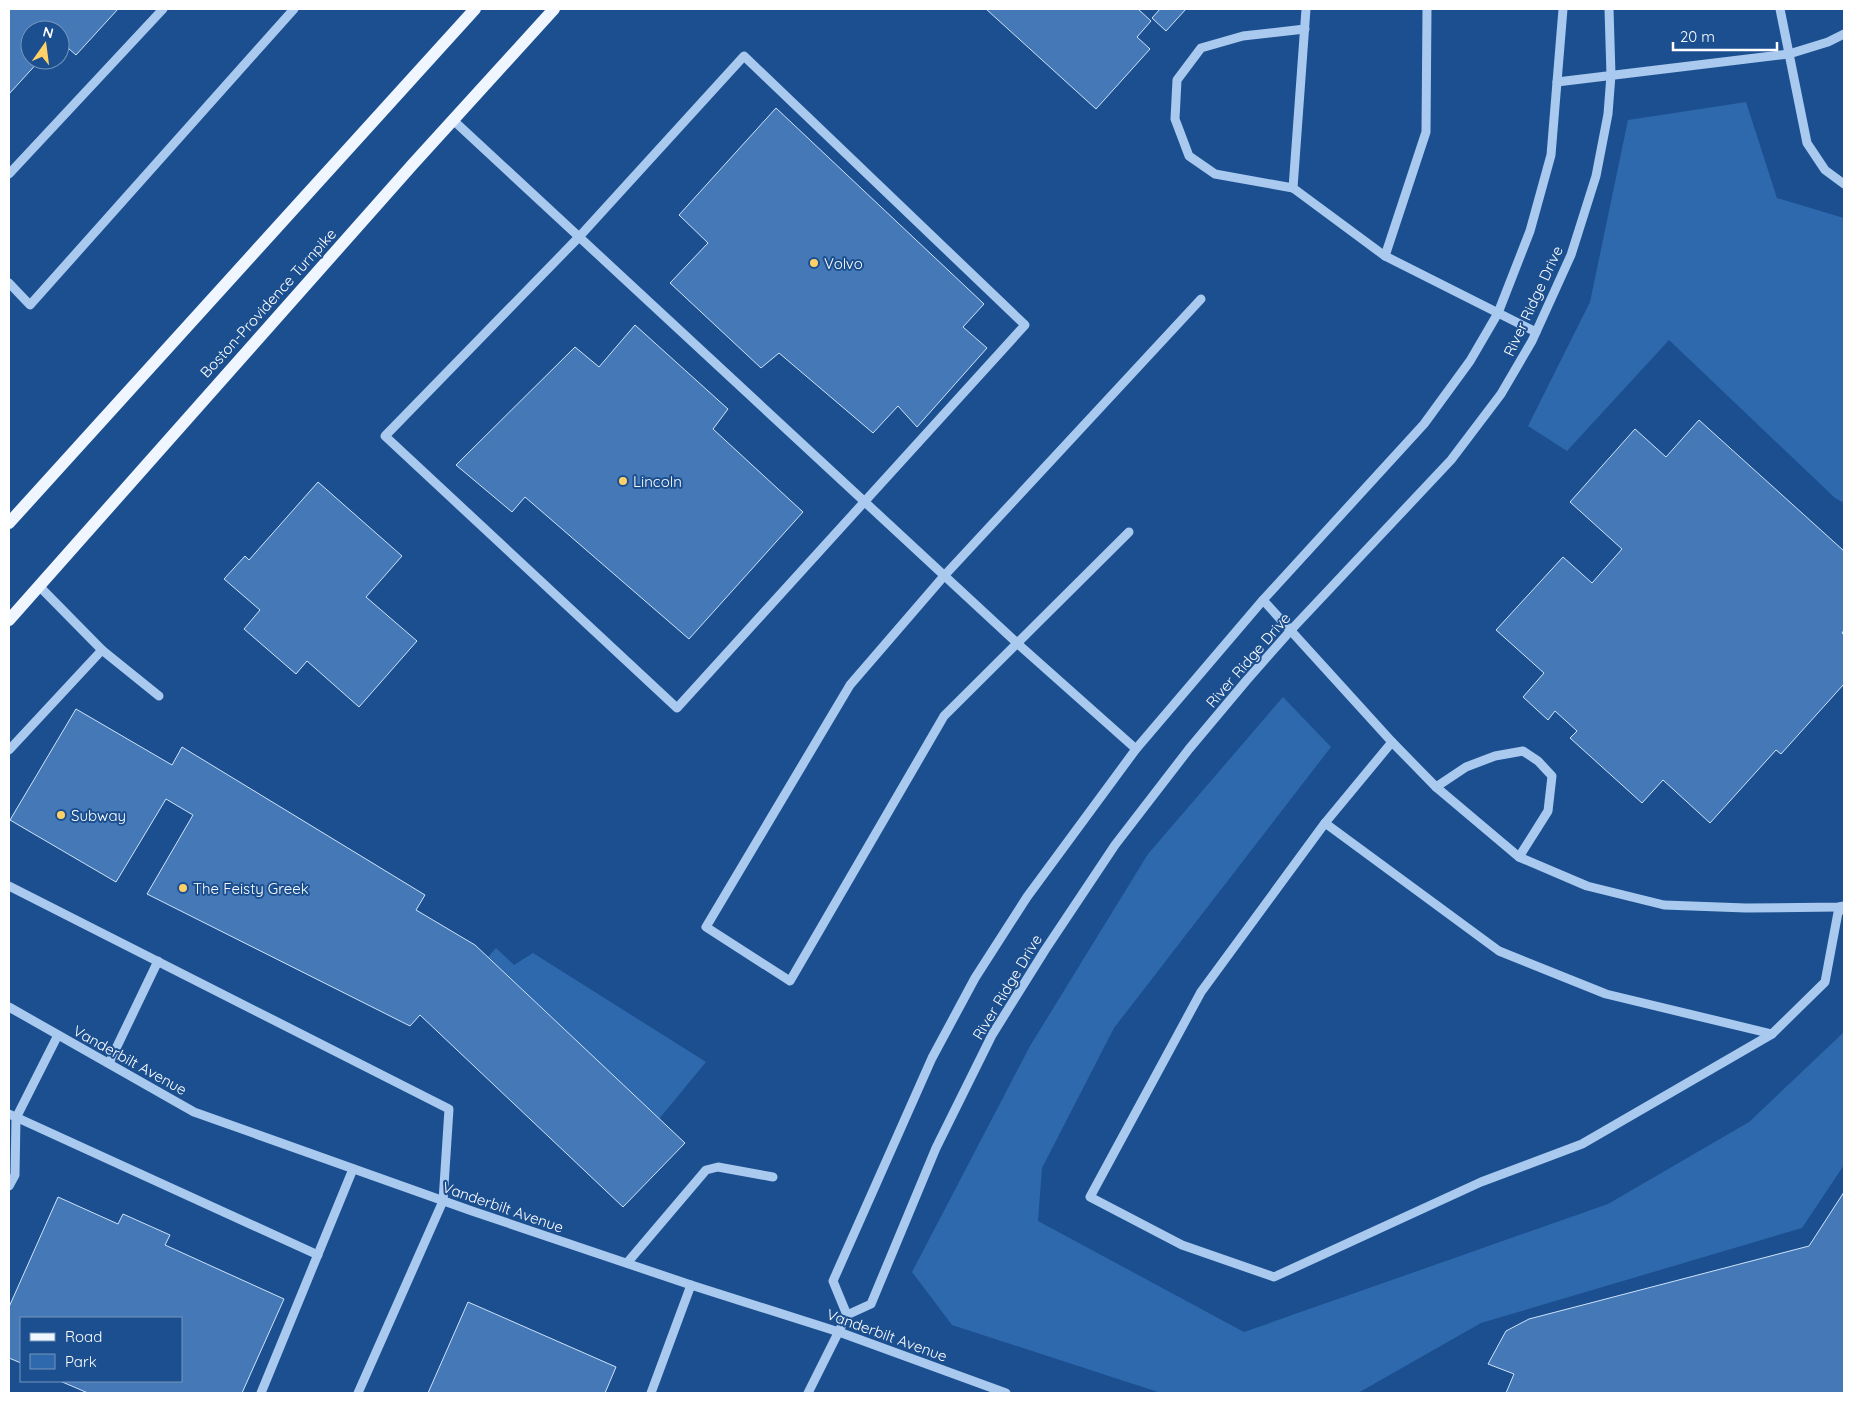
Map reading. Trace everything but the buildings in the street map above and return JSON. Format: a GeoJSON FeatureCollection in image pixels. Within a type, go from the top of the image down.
{"type":"FeatureCollection","features":[{"type":"Feature","properties":{"kind":"main road"},"geometry":{"type":"LineString","coordinates":[[9,523],[475,9]]}},
{"type":"Feature","properties":{"kind":"main road","name":"Boston-Providence Turnpike"},"geometry":{"type":"LineString","coordinates":[[9,620],[554,9]]}},
{"type":"Feature","properties":{"kind":"street"},"geometry":{"type":"LineString","coordinates":[[9,174],[164,9]]}},
{"type":"Feature","properties":{"kind":"street"},"geometry":{"type":"LineString","coordinates":[[9,284],[30,305],[294,9]]}},
{"type":"Feature","properties":{"kind":"street"},"geometry":{"type":"LineString","coordinates":[[1293,188],[1306,9]]}},
{"type":"Feature","properties":{"kind":"street"},"geometry":{"type":"LineString","coordinates":[[1385,256],[1426,132],[1427,9]]}},
{"type":"Feature","properties":{"kind":"street","name":"River Ridge Drive"},"geometry":{"type":"LineString","coordinates":[[1563,9],[1551,155],[1530,231],[1498,314],[1470,361],[1424,424],[1263,600],[1136,749],[1027,897],[974,978],[932,1058],[833,1281],[848,1315],[871,1304],[936,1148],[992,1035],[1045,950],[1126,830],[1189,749],[1291,630],[1451,460],[1501,394],[1536,332],[1571,255],[1596,176],[1608,114],[1611,76],[1609,9]]}},
{"type":"Feature","properties":{"kind":"street"},"geometry":{"type":"LineString","coordinates":[[1780,9],[1807,143],[1825,170],[1844,184]]}},
{"type":"Feature","properties":{"kind":"street"},"geometry":{"type":"LineString","coordinates":[[1305,29],[1243,36],[1201,48],[1177,80],[1175,119],[1189,156],[1215,174],[1293,188],[1385,256],[1536,332]]}},
{"type":"Feature","properties":{"kind":"street"},"geometry":{"type":"LineString","coordinates":[[1558,82],[1789,54],[1828,42],[1844,34]]}},
{"type":"Feature","properties":{"kind":"street"},"geometry":{"type":"LineString","coordinates":[[744,56],[1025,325],[677,708],[385,436],[579,237],[744,56]]}},
{"type":"Feature","properties":{"kind":"street"},"geometry":{"type":"LineString","coordinates":[[453,120],[944,576],[1136,749]]}},
{"type":"Feature","properties":{"kind":"street"},"geometry":{"type":"LineString","coordinates":[[1129,532],[944,716],[790,981],[706,928],[850,685],[944,576],[1201,299]]}},
{"type":"Feature","properties":{"kind":"street"},"geometry":{"type":"LineString","coordinates":[[39,586],[102,650],[159,696]]}},
{"type":"Feature","properties":{"kind":"street"},"geometry":{"type":"LineString","coordinates":[[1263,600],[1392,742],[1436,787],[1518,857],[1587,886],[1664,905],[1746,908],[1842,908],[1825,982],[1772,1034],[1582,1144],[1481,1182],[1274,1277],[1182,1245],[1090,1198],[1201,992],[1325,823],[1392,742]]}},
{"type":"Feature","properties":{"kind":"street"},"geometry":{"type":"LineString","coordinates":[[9,750],[102,650]]}},
{"type":"Feature","properties":{"kind":"street"},"geometry":{"type":"LineString","coordinates":[[1436,787],[1466,767],[1495,756],[1523,751],[1538,761],[1552,776],[1548,811],[1518,857]]}},
{"type":"Feature","properties":{"kind":"street"},"geometry":{"type":"LineString","coordinates":[[1325,823],[1499,952],[1606,994],[1772,1034]]}},
{"type":"Feature","properties":{"kind":"street"},"geometry":{"type":"LineString","coordinates":[[9,886],[449,1109],[443,1201],[358,1393]]}},
{"type":"Feature","properties":{"kind":"street"},"geometry":{"type":"LineString","coordinates":[[109,1063],[158,962]]}},
{"type":"Feature","properties":{"kind":"street","name":"Vanderbilt Avenue"},"geometry":{"type":"LineString","coordinates":[[9,1007],[194,1112],[443,1201],[691,1285],[839,1332],[1006,1393]]}},
{"type":"Feature","properties":{"kind":"street"},"geometry":{"type":"LineString","coordinates":[[9,1186],[15,1175],[12,1116],[58,1035]]}},
{"type":"Feature","properties":{"kind":"street"},"geometry":{"type":"LineString","coordinates":[[12,1116],[318,1256]]}},
{"type":"Feature","properties":{"kind":"street"},"geometry":{"type":"LineString","coordinates":[[627,1263],[706,1170],[718,1167],[772,1177]]}},
{"type":"Feature","properties":{"kind":"street"},"geometry":{"type":"LineString","coordinates":[[261,1393],[353,1169]]}},
{"type":"Feature","properties":{"kind":"street"},"geometry":{"type":"LineString","coordinates":[[651,1393],[691,1285]]}},
{"type":"Feature","properties":{"kind":"street"},"geometry":{"type":"LineString","coordinates":[[808,1393],[848,1315]]}},
{"type":"Feature","properties":{"kind":"green space"},"geometry":{"type":"Polygon","coordinates":[[[1746,102],[1777,198],[1844,218],[1844,503],[1835,498],[1669,340],[1567,451],[1528,426],[1590,302],[1628,120],[1746,102]]]}},
{"type":"Feature","properties":{"kind":"green space"},"geometry":{"type":"Polygon","coordinates":[[[1283,697],[1331,747],[1114,1028],[1042,1168],[1038,1221],[1244,1332],[1608,1204],[1749,1122],[1844,1032],[1844,1165],[1802,1228],[1481,1323],[1358,1393],[1161,1393],[952,1325],[912,1272],[1030,1046],[1148,854],[1283,697]]]}},
{"type":"Feature","properties":{"kind":"green space"},"geometry":{"type":"Polygon","coordinates":[[[496,948],[514,965],[533,953],[706,1062],[659,1119],[488,957],[496,948]]]}},
{"type":"Feature","properties":{"kind":"place","name":"Volvo"},"geometry":{"type":"Point","coordinates":[814,263]}},
{"type":"Feature","properties":{"kind":"place","name":"Lincoln"},"geometry":{"type":"Point","coordinates":[623,481]}},
{"type":"Feature","properties":{"kind":"place","name":"Subway"},"geometry":{"type":"Point","coordinates":[61,815]}},
{"type":"Feature","properties":{"kind":"place","name":"The Feisty Greek"},"geometry":{"type":"Point","coordinates":[183,888]}}]}
